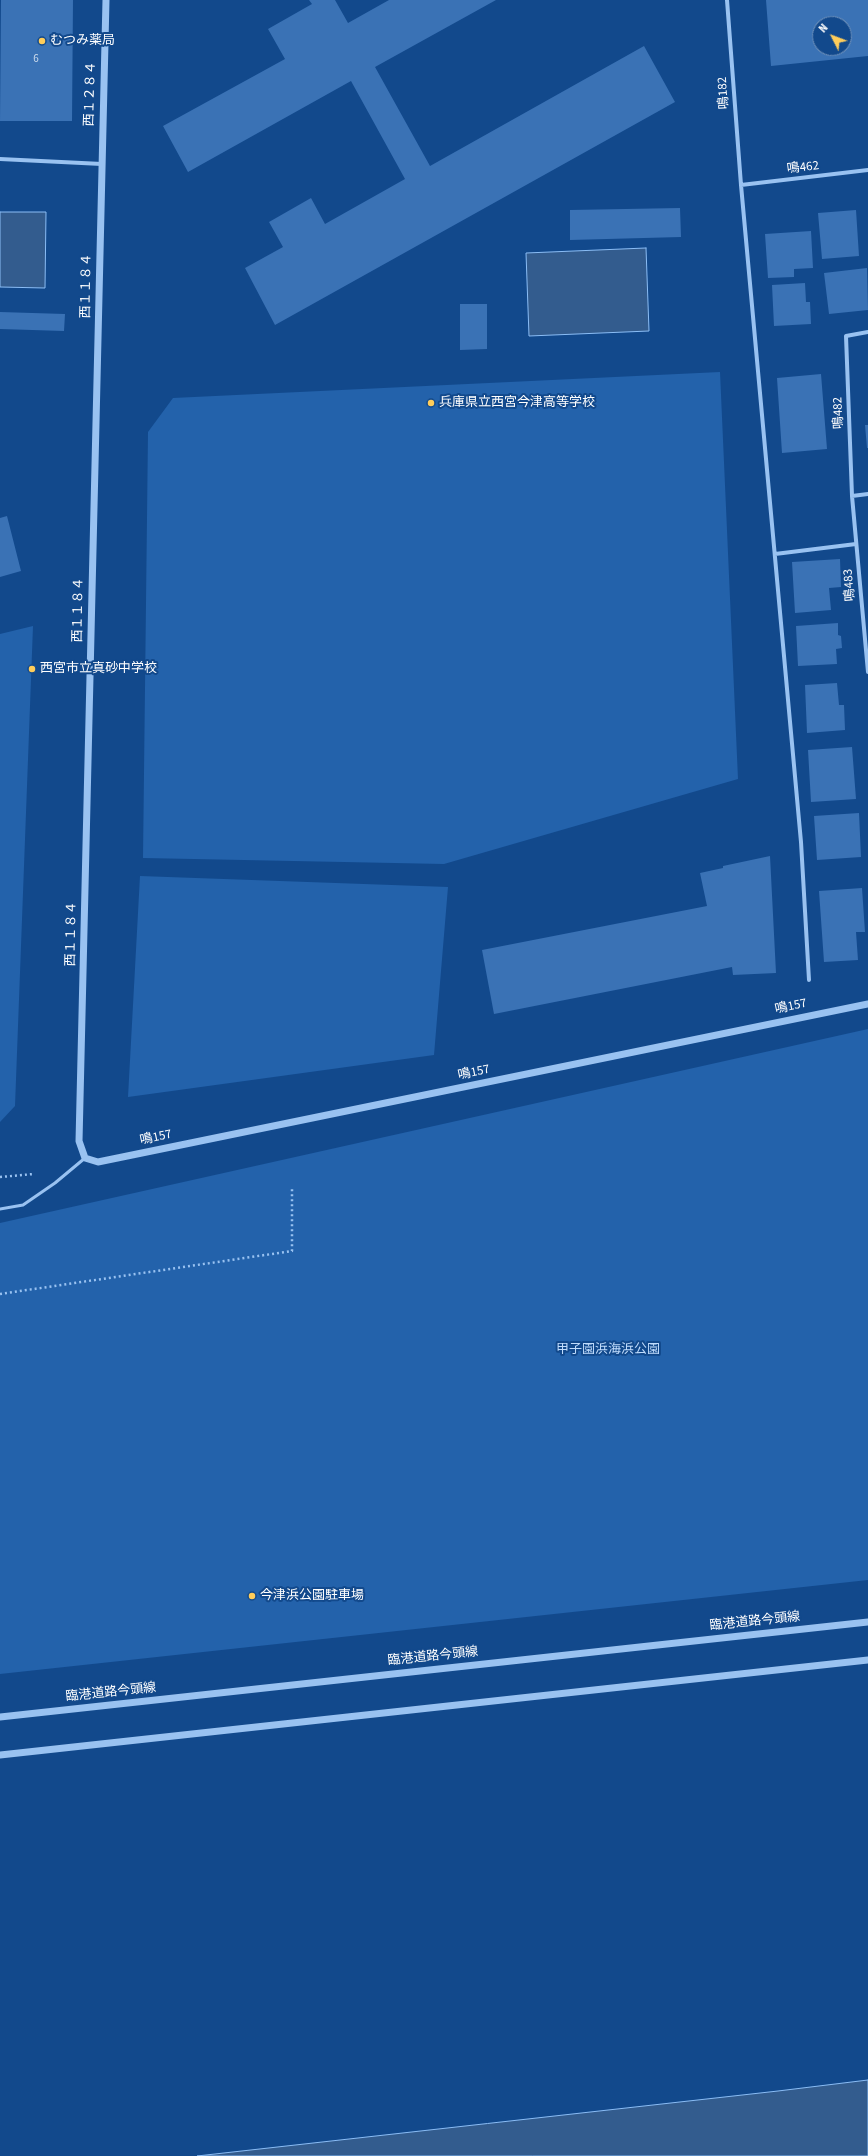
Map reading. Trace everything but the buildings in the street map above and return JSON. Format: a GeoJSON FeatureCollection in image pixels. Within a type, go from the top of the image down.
{"type":"FeatureCollection","features":[{"type":"Feature","properties":{"kind":"street","name":"西１２８４"},"geometry":{"type":"LineString","coordinates":[[102,164],[106,0]]}},
{"type":"Feature","properties":{"kind":"street","name":"鳴182"},"geometry":{"type":"LineString","coordinates":[[727,0],[741,185],[802,842],[809,980]]}},
{"type":"Feature","properties":{"kind":"street"},"geometry":{"type":"LineString","coordinates":[[0,160],[102,164]]}},
{"type":"Feature","properties":{"kind":"street","name":"西１１８４"},"geometry":{"type":"LineString","coordinates":[[85,1158],[79,1141],[102,164]]}},
{"type":"Feature","properties":{"kind":"street","name":"鳴462"},"geometry":{"type":"LineString","coordinates":[[741,185],[868,170]]}},
{"type":"Feature","properties":{"kind":"street","name":"鳴482"},"geometry":{"type":"LineString","coordinates":[[852,496],[846,336],[868,332]]}},
{"type":"Feature","properties":{"kind":"street"},"geometry":{"type":"LineString","coordinates":[[852,496],[868,494]]}},
{"type":"Feature","properties":{"kind":"street","name":"鳴483"},"geometry":{"type":"LineString","coordinates":[[852,496],[868,672]]}},
{"type":"Feature","properties":{"kind":"street"},"geometry":{"type":"LineString","coordinates":[[775,554],[856,544]]}},
{"type":"Feature","properties":{"kind":"street","name":"鳴157"},"geometry":{"type":"LineString","coordinates":[[85,1158],[98,1162],[868,1004]]}},
{"type":"Feature","properties":{"kind":"street","name":"臨港道路今頭線"},"geometry":{"type":"LineString","coordinates":[[0,1717],[868,1622]]}},
{"type":"Feature","properties":{"kind":"street"},"geometry":{"type":"LineString","coordinates":[[0,1755],[868,1660]]}},
{"type":"Feature","properties":{"kind":"lane"},"geometry":{"type":"LineString","coordinates":[[0,1209],[23,1205],[55,1183],[85,1158]]}},
{"type":"Feature","properties":{"kind":"path"},"geometry":{"type":"LineString","coordinates":[[0,1294],[292,1251],[292,1187]]}},
{"type":"Feature","properties":{"kind":"green space"},"geometry":{"type":"Polygon","coordinates":[[[720,372],[738,779],[444,864],[143,858],[148,432],[173,398],[720,372]]]}},
{"type":"Feature","properties":{"kind":"green space"},"geometry":{"type":"Polygon","coordinates":[[[33,626],[15,1106],[0,1122],[0,634],[33,626]]]}},
{"type":"Feature","properties":{"kind":"green space"},"geometry":{"type":"Polygon","coordinates":[[[140,876],[448,887],[434,1055],[128,1097],[140,876]]]}},
{"type":"Feature","properties":{"kind":"green space","name":"甲子園浜海浜公園"},"geometry":{"type":"Polygon","coordinates":[[[868,1029],[868,1580],[0,1674],[0,1223],[868,1029]]]}},
{"type":"Feature","properties":{"kind":"shaded area"},"geometry":{"type":"Polygon","coordinates":[[[0,212],[46,212],[45,288],[0,287],[0,212]]]}},
{"type":"Feature","properties":{"kind":"shaded area"},"geometry":{"type":"Polygon","coordinates":[[[646,248],[649,331],[529,336],[526,253],[646,248]]]}},
{"type":"Feature","properties":{"kind":"shaded area"},"geometry":{"type":"Polygon","coordinates":[[[868,2080],[868,2156],[197,2156],[778,2091],[868,2080]]]}},
{"type":"Feature","properties":{"kind":"place","name":"むつみ薬局"},"geometry":{"type":"Point","coordinates":[42,41]}},
{"type":"Feature","properties":{"kind":"place","name":"兵庫県立西宮今津高等学校"},"geometry":{"type":"Point","coordinates":[431,403]}},
{"type":"Feature","properties":{"kind":"place","name":"西宮市立真砂中学校"},"geometry":{"type":"Point","coordinates":[32,669]}},
{"type":"Feature","properties":{"kind":"place","name":"今津浜公園駐車場"},"geometry":{"type":"Point","coordinates":[252,1596]}}]}
